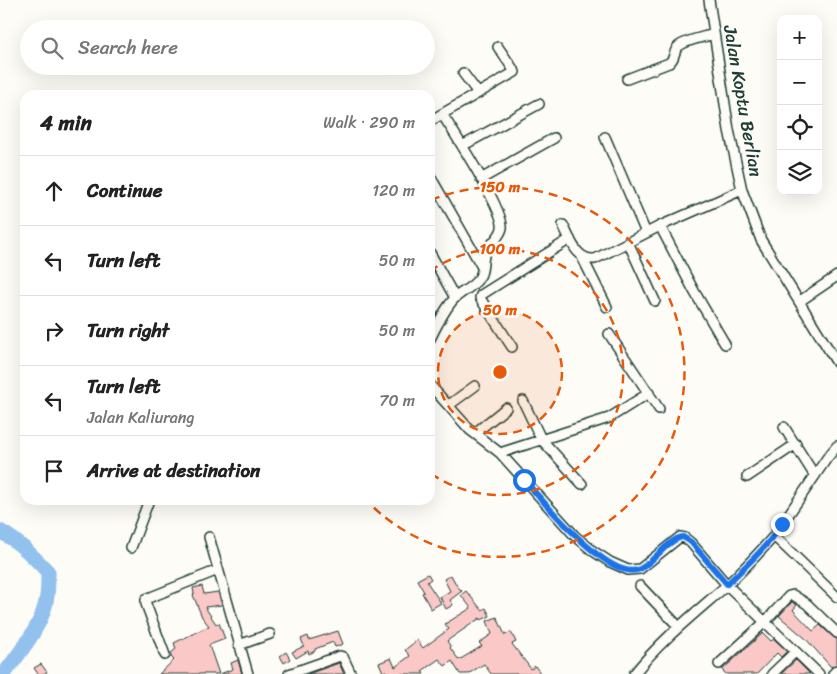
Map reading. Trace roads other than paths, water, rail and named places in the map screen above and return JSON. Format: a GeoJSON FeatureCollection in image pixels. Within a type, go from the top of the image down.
{"type":"FeatureCollection","features":[{"type":"Feature","properties":{"kind":"street","name":"Jalan Koptu Berlian"},"geometry":{"type":"LineString","coordinates":[[709,0],[729,130],[742,190],[762,240],[773,261],[800,301],[837,364]]}},
{"type":"Feature","properties":{"kind":"street"},"geometry":{"type":"LineString","coordinates":[[627,79],[669,63],[674,58],[675,50],[680,45],[714,34]]}},
{"type":"Feature","properties":{"kind":"street"},"geometry":{"type":"LineString","coordinates":[[435,119],[515,72],[498,47]]}},
{"type":"Feature","properties":{"kind":"street"},"geometry":{"type":"LineString","coordinates":[[463,73],[478,93]]}},
{"type":"Feature","properties":{"kind":"street"},"geometry":{"type":"LineString","coordinates":[[462,146],[539,104]]}},
{"type":"Feature","properties":{"kind":"street"},"geometry":{"type":"LineString","coordinates":[[435,331],[455,298],[475,284],[481,275],[483,257],[488,246],[502,230],[498,211],[442,114]]}},
{"type":"Feature","properties":{"kind":"street"},"geometry":{"type":"LineString","coordinates":[[605,137],[646,233]]}},
{"type":"Feature","properties":{"kind":"street"},"geometry":{"type":"LineString","coordinates":[[481,179],[554,138]]}},
{"type":"Feature","properties":{"kind":"street"},"geometry":{"type":"LineString","coordinates":[[435,185],[483,268]]}},
{"type":"Feature","properties":{"kind":"street"},"geometry":{"type":"LineString","coordinates":[[563,225],[578,253],[591,260],[600,258],[660,226],[742,190]]}},
{"type":"Feature","properties":{"kind":"street"},"geometry":{"type":"LineString","coordinates":[[660,226],[725,344]]}},
{"type":"Feature","properties":{"kind":"street"},"geometry":{"type":"LineString","coordinates":[[512,347],[480,298],[481,295],[570,240]]}},
{"type":"Feature","properties":{"kind":"street"},"geometry":{"type":"LineString","coordinates":[[628,242],[655,301]]}},
{"type":"Feature","properties":{"kind":"street"},"geometry":{"type":"LineString","coordinates":[[582,256],[607,307]]}},
{"type":"Feature","properties":{"kind":"street"},"geometry":{"type":"LineString","coordinates":[[435,262],[455,298]]}},
{"type":"Feature","properties":{"kind":"street"},"geometry":{"type":"LineString","coordinates":[[800,301],[837,276]]}},
{"type":"Feature","properties":{"kind":"street"},"geometry":{"type":"LineString","coordinates":[[609,334],[659,409]]}},
{"type":"Feature","properties":{"kind":"street"},"geometry":{"type":"LineString","coordinates":[[449,405],[475,386]]}},
{"type":"Feature","properties":{"kind":"street"},"geometry":{"type":"LineString","coordinates":[[435,390],[475,433],[500,453],[575,536],[610,562],[624,569],[637,570],[675,540],[683,537],[691,542],[727,584],[819,674]]}},
{"type":"Feature","properties":{"kind":"street"},"geometry":{"type":"LineString","coordinates":[[500,453],[609,418],[649,393]]}},
{"type":"Feature","properties":{"kind":"street"},"geometry":{"type":"LineString","coordinates":[[523,401],[541,439],[582,484]]}},
{"type":"Feature","properties":{"kind":"street"},"geometry":{"type":"LineString","coordinates":[[475,433],[506,408]]}},
{"type":"Feature","properties":{"kind":"street"},"geometry":{"type":"LineString","coordinates":[[784,427],[815,476]]}},
{"type":"Feature","properties":{"kind":"street"},"geometry":{"type":"LineString","coordinates":[[747,477],[796,444]]}},
{"type":"Feature","properties":{"kind":"street"},"geometry":{"type":"LineString","coordinates":[[634,674],[679,627],[752,561],[774,536],[837,446]]}},
{"type":"Feature","properties":{"kind":"street"},"geometry":{"type":"LineString","coordinates":[[131,548],[147,505]]}},
{"type":"Feature","properties":{"kind":"street"},"geometry":{"type":"LineString","coordinates":[[774,536],[837,597]]}},
{"type":"Feature","properties":{"kind":"street"},"geometry":{"type":"LineString","coordinates":[[209,538],[248,674]]}},
{"type":"Feature","properties":{"kind":"street"},"geometry":{"type":"LineString","coordinates":[[165,655],[146,604],[146,599],[218,570]]}},
{"type":"Feature","properties":{"kind":"street"},"geometry":{"type":"LineString","coordinates":[[640,586],[679,627]]}},
{"type":"Feature","properties":{"kind":"street"},"geometry":{"type":"LineString","coordinates":[[719,664],[765,622],[789,596],[793,595],[807,604],[837,633]]}},
{"type":"Feature","properties":{"kind":"street"},"geometry":{"type":"LineString","coordinates":[[239,645],[270,634]]}},
{"type":"Feature","properties":{"kind":"street"},"geometry":{"type":"LineString","coordinates":[[772,674],[795,652]]}},
{"type":"Feature","properties":{"kind":"street"},"geometry":{"type":"LineString","coordinates":[[289,674],[340,656],[344,658],[351,674]]}},
{"type":"Feature","properties":{"kind":"street"},"geometry":{"type":"LineString","coordinates":[[833,674],[837,670]]}},
{"type":"Feature","properties":{"kind":"waterway"},"geometry":{"type":"LineString","coordinates":[[0,531],[26,550],[48,572],[47,596],[41,617],[24,647],[4,674]]}}]}
